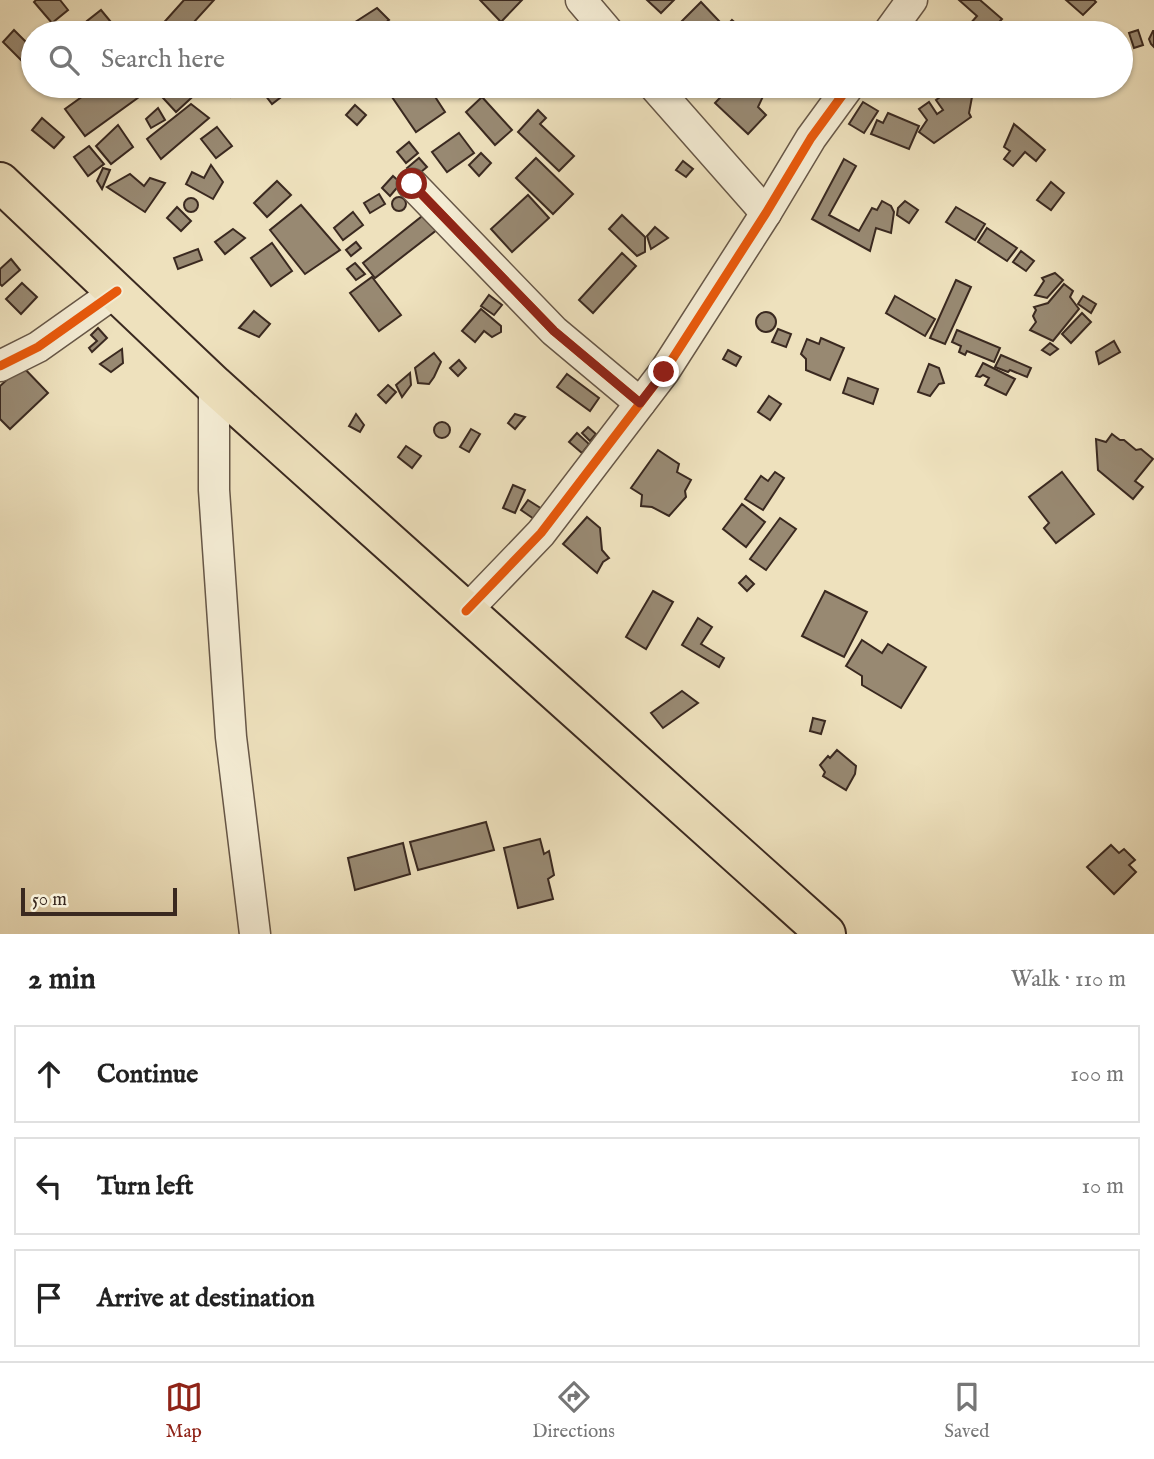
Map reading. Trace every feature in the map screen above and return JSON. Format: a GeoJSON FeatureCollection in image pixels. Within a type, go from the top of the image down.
{"type":"FeatureCollection","features":[{"type":"Feature","properties":{"kind":"highway"},"geometry":{"type":"LineString","coordinates":[[0,182],[214,385],[825,934]]}},
{"type":"Feature","properties":{"kind":"street"},"geometry":{"type":"LineString","coordinates":[[581,0],[599,21]]}},
{"type":"Feature","properties":{"kind":"street"},"geometry":{"type":"LineString","coordinates":[[897,21],[912,0]]}},
{"type":"Feature","properties":{"kind":"street"},"geometry":{"type":"LineString","coordinates":[[665,98],[766,213]]}},
{"type":"Feature","properties":{"kind":"street"},"geometry":{"type":"LineString","coordinates":[[466,611],[541,533],[664,372],[811,138],[840,98]]}},
{"type":"Feature","properties":{"kind":"street"},"geometry":{"type":"LineString","coordinates":[[412,184],[554,331],[640,403]]}},
{"type":"Feature","properties":{"kind":"street"},"geometry":{"type":"LineString","coordinates":[[0,366],[38,347],[117,292]]}},
{"type":"Feature","properties":{"kind":"street"},"geometry":{"type":"LineString","coordinates":[[214,385],[214,490],[231,737],[255,934]]}},
{"type":"Feature","properties":{"kind":"building"},"geometry":{"type":"Polygon","coordinates":[[[60,0],[68,10],[54,21],[50,21],[34,2],[60,0]]]}},
{"type":"Feature","properties":{"kind":"building"},"geometry":{"type":"Polygon","coordinates":[[[184,0],[214,0],[195,21],[165,21],[184,0]]]}},
{"type":"Feature","properties":{"kind":"building"},"geometry":{"type":"Polygon","coordinates":[[[480,0],[522,0],[502,21],[480,0]]]}},
{"type":"Feature","properties":{"kind":"building"},"geometry":{"type":"Polygon","coordinates":[[[647,0],[674,0],[661,13],[647,0]]]}},
{"type":"Feature","properties":{"kind":"building"},"geometry":{"type":"Polygon","coordinates":[[[959,0],[980,0],[1002,19],[973,21],[977,16],[959,0]]]}},
{"type":"Feature","properties":{"kind":"building"},"geometry":{"type":"Polygon","coordinates":[[[1066,0],[1094,0],[1096,2],[1083,15],[1066,0]]]}},
{"type":"Feature","properties":{"kind":"building"},"geometry":{"type":"Polygon","coordinates":[[[701,2],[719,21],[682,21],[701,2]]]}},
{"type":"Feature","properties":{"kind":"building"},"geometry":{"type":"Polygon","coordinates":[[[377,8],[389,20],[388,21],[357,21],[377,8]]]}},
{"type":"Feature","properties":{"kind":"building"},"geometry":{"type":"Polygon","coordinates":[[[101,10],[110,21],[87,21],[101,10]]]}},
{"type":"Feature","properties":{"kind":"building"},"geometry":{"type":"Polygon","coordinates":[[[14,30],[21,37],[21,60],[3,42],[14,30]]]}},
{"type":"Feature","properties":{"kind":"building"},"geometry":{"type":"Polygon","coordinates":[[[1138,30],[1143,45],[1134,48],[1133,32],[1138,30]]]}},
{"type":"Feature","properties":{"kind":"building"},"geometry":{"type":"Polygon","coordinates":[[[1154,31],[1154,47],[1149,39],[1154,31]]]}},
{"type":"Feature","properties":{"kind":"building"},"geometry":{"type":"Polygon","coordinates":[[[80,98],[138,98],[85,136],[65,109],[80,98]]]}},
{"type":"Feature","properties":{"kind":"building"},"geometry":{"type":"Polygon","coordinates":[[[163,98],[191,98],[176,112],[163,98]]]}},
{"type":"Feature","properties":{"kind":"building"},"geometry":{"type":"Polygon","coordinates":[[[267,98],[280,98],[272,104],[267,98]]]}},
{"type":"Feature","properties":{"kind":"building"},"geometry":{"type":"Polygon","coordinates":[[[393,98],[436,98],[445,112],[416,132],[393,98]]]}},
{"type":"Feature","properties":{"kind":"building"},"geometry":{"type":"Polygon","coordinates":[[[483,98],[512,130],[495,145],[466,112],[483,98]]]}},
{"type":"Feature","properties":{"kind":"building"},"geometry":{"type":"Polygon","coordinates":[[[720,98],[762,98],[758,107],[766,115],[748,134],[715,103],[720,98]]]}},
{"type":"Feature","properties":{"kind":"building"},"geometry":{"type":"Polygon","coordinates":[[[972,98],[969,113],[971,117],[934,143],[919,132],[927,120],[919,109],[929,102],[937,114],[943,110],[936,100],[972,98]]]}},
{"type":"Feature","properties":{"kind":"building"},"geometry":{"type":"Polygon","coordinates":[[[863,102],[878,111],[864,133],[849,124],[863,102]]]}},
{"type":"Feature","properties":{"kind":"building"},"geometry":{"type":"Polygon","coordinates":[[[191,104],[209,118],[161,159],[147,139],[191,104]]]}},
{"type":"Feature","properties":{"kind":"building"},"geometry":{"type":"Polygon","coordinates":[[[355,105],[366,115],[357,125],[346,115],[355,105]]]}},
{"type":"Feature","properties":{"kind":"building"},"geometry":{"type":"Polygon","coordinates":[[[158,108],[165,120],[151,128],[146,119],[158,108]]]}},
{"type":"Feature","properties":{"kind":"building"},"geometry":{"type":"Polygon","coordinates":[[[538,110],[546,118],[540,124],[574,156],[559,171],[518,132],[538,110]]]}},
{"type":"Feature","properties":{"kind":"building"},"geometry":{"type":"Polygon","coordinates":[[[888,113],[919,126],[909,149],[871,134],[877,120],[883,123],[888,113]]]}},
{"type":"Feature","properties":{"kind":"building"},"geometry":{"type":"Polygon","coordinates":[[[42,118],[64,137],[54,148],[32,130],[42,118]]]}},
{"type":"Feature","properties":{"kind":"building"},"geometry":{"type":"Polygon","coordinates":[[[1014,124],[1045,150],[1036,161],[1025,152],[1013,166],[1004,159],[1010,151],[1004,147],[1014,124]]]}},
{"type":"Feature","properties":{"kind":"building"},"geometry":{"type":"Polygon","coordinates":[[[118,125],[133,147],[111,164],[96,146],[118,125]]]}},
{"type":"Feature","properties":{"kind":"building"},"geometry":{"type":"Polygon","coordinates":[[[217,127],[232,146],[216,158],[201,139],[217,127]]]}},
{"type":"Feature","properties":{"kind":"building"},"geometry":{"type":"Polygon","coordinates":[[[459,133],[474,153],[447,172],[432,152],[459,133]]]}},
{"type":"Feature","properties":{"kind":"building"},"geometry":{"type":"Polygon","coordinates":[[[409,142],[418,153],[406,163],[397,152],[409,142]]]}},
{"type":"Feature","properties":{"kind":"building"},"geometry":{"type":"Polygon","coordinates":[[[89,146],[104,164],[88,176],[74,157],[89,146]]]}},
{"type":"Feature","properties":{"kind":"building"},"geometry":{"type":"Polygon","coordinates":[[[481,153],[491,163],[479,176],[469,165],[481,153]]]}},
{"type":"Feature","properties":{"kind":"building"},"geometry":{"type":"Polygon","coordinates":[[[419,158],[427,167],[415,177],[407,168],[419,158]]]}},
{"type":"Feature","properties":{"kind":"building"},"geometry":{"type":"Polygon","coordinates":[[[536,158],[573,194],[553,214],[516,178],[536,158]]]}},
{"type":"Feature","properties":{"kind":"building"},"geometry":{"type":"Polygon","coordinates":[[[844,159],[856,166],[829,215],[859,231],[872,208],[877,210],[882,201],[891,206],[894,212],[891,233],[876,228],[870,251],[812,219],[844,159]]]}},
{"type":"Feature","properties":{"kind":"building"},"geometry":{"type":"Polygon","coordinates":[[[683,161],[693,169],[686,177],[676,170],[683,161]]]}},
{"type":"Feature","properties":{"kind":"building"},"geometry":{"type":"Polygon","coordinates":[[[211,165],[223,182],[213,199],[186,184],[192,172],[204,178],[211,165]]]}},
{"type":"Feature","properties":{"kind":"building"},"geometry":{"type":"Polygon","coordinates":[[[103,168],[110,170],[102,189],[97,181],[103,168]]]}},
{"type":"Feature","properties":{"kind":"building"},"geometry":{"type":"Polygon","coordinates":[[[130,174],[144,186],[150,178],[165,183],[145,212],[107,187],[130,174]]]}},
{"type":"Feature","properties":{"kind":"building"},"geometry":{"type":"Polygon","coordinates":[[[393,176],[401,183],[390,196],[382,188],[393,176]]]}},
{"type":"Feature","properties":{"kind":"building"},"geometry":{"type":"Polygon","coordinates":[[[277,181],[291,195],[267,217],[254,203],[277,181]]]}},
{"type":"Feature","properties":{"kind":"building"},"geometry":{"type":"Polygon","coordinates":[[[1051,182],[1064,193],[1051,210],[1037,200],[1051,182]]]}},
{"type":"Feature","properties":{"kind":"building"},"geometry":{"type":"Polygon","coordinates":[[[379,194],[385,204],[370,213],[364,203],[379,194]]]}},
{"type":"Feature","properties":{"kind":"building"},"geometry":{"type":"Polygon","coordinates":[[[528,195],[549,218],[512,252],[491,229],[528,195]]]}},
{"type":"Feature","properties":{"kind":"building"},"geometry":{"type":"Polygon","coordinates":[[[396,197],[402,197],[406,204],[402,211],[396,211],[392,207],[392,201],[396,197]]]}},
{"type":"Feature","properties":{"kind":"building"},"geometry":{"type":"Polygon","coordinates":[[[188,198],[194,198],[198,205],[194,212],[188,212],[184,208],[184,202],[188,198]]]}},
{"type":"Feature","properties":{"kind":"building"},"geometry":{"type":"Polygon","coordinates":[[[905,201],[918,210],[909,223],[897,215],[898,208],[905,201]]]}},
{"type":"Feature","properties":{"kind":"building"},"geometry":{"type":"Polygon","coordinates":[[[301,205],[340,250],[305,274],[270,230],[301,205]]]}},
{"type":"Feature","properties":{"kind":"building"},"geometry":{"type":"Polygon","coordinates":[[[177,207],[191,221],[181,231],[167,218],[177,207]]]}},
{"type":"Feature","properties":{"kind":"building"},"geometry":{"type":"Polygon","coordinates":[[[956,207],[985,224],[975,240],[946,222],[956,207]]]}},
{"type":"Feature","properties":{"kind":"building"},"geometry":{"type":"Polygon","coordinates":[[[353,212],[363,225],[343,240],[334,228],[353,212]]]}},
{"type":"Feature","properties":{"kind":"building"},"geometry":{"type":"Polygon","coordinates":[[[426,213],[438,229],[375,278],[363,263],[426,213]]]}},
{"type":"Feature","properties":{"kind":"building"},"geometry":{"type":"Polygon","coordinates":[[[622,215],[645,237],[645,252],[637,256],[609,229],[622,215]]]}},
{"type":"Feature","properties":{"kind":"building"},"geometry":{"type":"Polygon","coordinates":[[[655,227],[668,238],[651,249],[647,236],[655,227]]]}},
{"type":"Feature","properties":{"kind":"building"},"geometry":{"type":"Polygon","coordinates":[[[987,228],[1017,248],[1007,261],[978,242],[987,228]]]}},
{"type":"Feature","properties":{"kind":"building"},"geometry":{"type":"Polygon","coordinates":[[[233,229],[245,238],[225,254],[215,242],[233,229]]]}},
{"type":"Feature","properties":{"kind":"building"},"geometry":{"type":"Polygon","coordinates":[[[356,242],[361,248],[351,256],[346,250],[356,242]]]}},
{"type":"Feature","properties":{"kind":"building"},"geometry":{"type":"Polygon","coordinates":[[[272,243],[292,271],[271,286],[251,258],[272,243]]]}},
{"type":"Feature","properties":{"kind":"building"},"geometry":{"type":"Polygon","coordinates":[[[198,249],[202,260],[178,269],[174,258],[198,249]]]}},
{"type":"Feature","properties":{"kind":"building"},"geometry":{"type":"Polygon","coordinates":[[[1021,251],[1034,261],[1026,271],[1013,262],[1021,251]]]}},
{"type":"Feature","properties":{"kind":"building"},"geometry":{"type":"Polygon","coordinates":[[[622,253],[636,266],[593,313],[579,300],[622,253]]]}},
{"type":"Feature","properties":{"kind":"building"},"geometry":{"type":"Polygon","coordinates":[[[11,259],[20,270],[2,286],[0,269],[11,259]]]}},
{"type":"Feature","properties":{"kind":"building"},"geometry":{"type":"Polygon","coordinates":[[[355,263],[365,274],[356,280],[347,269],[355,263]]]}},
{"type":"Feature","properties":{"kind":"building"},"geometry":{"type":"Polygon","coordinates":[[[1055,273],[1063,280],[1047,298],[1035,295],[1044,281],[1042,278],[1055,273]]]}},
{"type":"Feature","properties":{"kind":"building"},"geometry":{"type":"Polygon","coordinates":[[[372,277],[401,315],[379,331],[350,293],[372,277]]]}},
{"type":"Feature","properties":{"kind":"building"},"geometry":{"type":"Polygon","coordinates":[[[956,280],[971,287],[945,344],[930,338],[956,280]]]}},
{"type":"Feature","properties":{"kind":"building"},"geometry":{"type":"Polygon","coordinates":[[[22,283],[37,297],[21,314],[6,299],[22,283]]]}},
{"type":"Feature","properties":{"kind":"building"},"geometry":{"type":"Polygon","coordinates":[[[1064,284],[1073,291],[1070,297],[1079,309],[1053,341],[1030,330],[1036,322],[1033,316],[1036,310],[1034,307],[1048,303],[1064,284]]]}},
{"type":"Feature","properties":{"kind":"building"},"geometry":{"type":"Polygon","coordinates":[[[489,295],[502,305],[494,315],[481,306],[489,295]]]}},
{"type":"Feature","properties":{"kind":"building"},"geometry":{"type":"Polygon","coordinates":[[[895,296],[935,319],[925,336],[886,313],[895,296]]]}},
{"type":"Feature","properties":{"kind":"building"},"geometry":{"type":"Polygon","coordinates":[[[1083,296],[1096,304],[1091,313],[1078,304],[1083,296]]]}},
{"type":"Feature","properties":{"kind":"building"},"geometry":{"type":"Polygon","coordinates":[[[481,309],[501,326],[501,332],[492,337],[484,331],[475,342],[462,331],[481,309]]]}},
{"type":"Feature","properties":{"kind":"building"},"geometry":{"type":"Polygon","coordinates":[[[254,311],[270,324],[259,337],[239,328],[254,311]]]}},
{"type":"Feature","properties":{"kind":"building"},"geometry":{"type":"Polygon","coordinates":[[[766,312],[773,315],[776,322],[773,329],[766,332],[759,329],[756,322],[759,315],[766,312]]]}},
{"type":"Feature","properties":{"kind":"building"},"geometry":{"type":"Polygon","coordinates":[[[1082,313],[1091,322],[1071,343],[1062,334],[1082,313]]]}},
{"type":"Feature","properties":{"kind":"building"},"geometry":{"type":"Polygon","coordinates":[[[98,328],[107,338],[92,352],[89,348],[97,341],[91,335],[98,328]]]}},
{"type":"Feature","properties":{"kind":"building"},"geometry":{"type":"Polygon","coordinates":[[[778,329],[791,334],[786,347],[772,342],[778,329]]]}},
{"type":"Feature","properties":{"kind":"building"},"geometry":{"type":"Polygon","coordinates":[[[957,330],[1000,348],[994,362],[967,351],[965,355],[959,352],[961,346],[952,342],[957,330]]]}},
{"type":"Feature","properties":{"kind":"building"},"geometry":{"type":"Polygon","coordinates":[[[821,338],[844,348],[830,380],[806,370],[806,359],[801,354],[807,339],[819,344],[821,338]]]}},
{"type":"Feature","properties":{"kind":"building"},"geometry":{"type":"Polygon","coordinates":[[[1114,341],[1120,352],[1099,364],[1096,352],[1114,341]]]}},
{"type":"Feature","properties":{"kind":"building"},"geometry":{"type":"Polygon","coordinates":[[[1050,343],[1058,349],[1050,355],[1042,350],[1050,343]]]}},
{"type":"Feature","properties":{"kind":"building"},"geometry":{"type":"Polygon","coordinates":[[[122,349],[123,363],[111,372],[100,364],[122,349]]]}},
{"type":"Feature","properties":{"kind":"building"},"geometry":{"type":"Polygon","coordinates":[[[728,350],[741,357],[736,366],[723,359],[728,350]]]}},
{"type":"Feature","properties":{"kind":"building"},"geometry":{"type":"Polygon","coordinates":[[[434,353],[441,362],[434,377],[429,384],[418,383],[415,368],[434,353]]]}},
{"type":"Feature","properties":{"kind":"building"},"geometry":{"type":"Polygon","coordinates":[[[1001,355],[1031,368],[1027,377],[995,367],[1001,355]]]}},
{"type":"Feature","properties":{"kind":"building"},"geometry":{"type":"Polygon","coordinates":[[[459,360],[466,368],[458,376],[450,368],[459,360]]]}},
{"type":"Feature","properties":{"kind":"building"},"geometry":{"type":"Polygon","coordinates":[[[983,363],[1015,379],[1006,395],[985,385],[989,378],[976,376],[983,363]]]}},
{"type":"Feature","properties":{"kind":"building"},"geometry":{"type":"Polygon","coordinates":[[[929,364],[939,368],[944,383],[939,384],[930,396],[918,392],[929,364]]]}},
{"type":"Feature","properties":{"kind":"building"},"geometry":{"type":"Polygon","coordinates":[[[22,366],[48,393],[10,429],[0,419],[0,386],[22,366]]]}},
{"type":"Feature","properties":{"kind":"building"},"geometry":{"type":"Polygon","coordinates":[[[410,373],[411,385],[402,397],[396,385],[410,373]]]}},
{"type":"Feature","properties":{"kind":"building"},"geometry":{"type":"Polygon","coordinates":[[[567,374],[599,398],[590,411],[557,387],[567,374]]]}},
{"type":"Feature","properties":{"kind":"building"},"geometry":{"type":"Polygon","coordinates":[[[848,378],[878,389],[873,404],[843,393],[848,378]]]}},
{"type":"Feature","properties":{"kind":"building"},"geometry":{"type":"Polygon","coordinates":[[[388,385],[396,392],[386,403],[378,395],[388,385]]]}},
{"type":"Feature","properties":{"kind":"building"},"geometry":{"type":"Polygon","coordinates":[[[769,396],[781,404],[770,420],[758,412],[769,396]]]}},
{"type":"Feature","properties":{"kind":"building"},"geometry":{"type":"Polygon","coordinates":[[[356,414],[364,425],[360,432],[349,426],[356,414]]]}},
{"type":"Feature","properties":{"kind":"building"},"geometry":{"type":"Polygon","coordinates":[[[515,414],[525,417],[515,429],[508,423],[515,414]]]}},
{"type":"Feature","properties":{"kind":"building"},"geometry":{"type":"Polygon","coordinates":[[[442,422],[448,424],[448,436],[442,438],[436,436],[434,430],[436,424],[442,422]]]}},
{"type":"Feature","properties":{"kind":"building"},"geometry":{"type":"Polygon","coordinates":[[[588,427],[596,434],[590,441],[582,433],[588,427]]]}},
{"type":"Feature","properties":{"kind":"building"},"geometry":{"type":"Polygon","coordinates":[[[471,429],[480,434],[469,452],[460,447],[471,429]]]}},
{"type":"Feature","properties":{"kind":"building"},"geometry":{"type":"Polygon","coordinates":[[[577,433],[589,444],[582,453],[569,442],[577,433]]]}},
{"type":"Feature","properties":{"kind":"building"},"geometry":{"type":"Polygon","coordinates":[[[1112,434],[1136,450],[1141,449],[1153,459],[1135,481],[1143,487],[1133,499],[1098,470],[1096,439],[1106,442],[1112,434]]]}},
{"type":"Feature","properties":{"kind":"building"},"geometry":{"type":"Polygon","coordinates":[[[406,446],[421,456],[412,468],[398,457],[406,446]]]}},
{"type":"Feature","properties":{"kind":"building"},"geometry":{"type":"Polygon","coordinates":[[[658,450],[679,464],[677,472],[691,480],[685,491],[686,497],[669,516],[652,507],[641,506],[642,495],[631,488],[658,450]]]}},
{"type":"Feature","properties":{"kind":"building"},"geometry":{"type":"Polygon","coordinates":[[[775,472],[784,478],[763,510],[745,499],[761,476],[768,481],[775,472]]]}},
{"type":"Feature","properties":{"kind":"building"},"geometry":{"type":"Polygon","coordinates":[[[1062,472],[1094,514],[1056,543],[1044,528],[1049,523],[1029,497],[1062,472]]]}},
{"type":"Feature","properties":{"kind":"building"},"geometry":{"type":"Polygon","coordinates":[[[513,485],[525,490],[515,513],[503,508],[513,485]]]}},
{"type":"Feature","properties":{"kind":"building"},"geometry":{"type":"Polygon","coordinates":[[[528,500],[542,509],[534,519],[521,510],[528,500]]]}},
{"type":"Feature","properties":{"kind":"building"},"geometry":{"type":"Polygon","coordinates":[[[742,504],[765,522],[746,547],[723,529],[742,504]]]}},
{"type":"Feature","properties":{"kind":"building"},"geometry":{"type":"Polygon","coordinates":[[[587,517],[600,528],[602,550],[609,558],[603,562],[597,573],[563,544],[587,517]]]}},
{"type":"Feature","properties":{"kind":"building"},"geometry":{"type":"Polygon","coordinates":[[[780,518],[796,529],[766,570],[750,559],[780,518]]]}},
{"type":"Feature","properties":{"kind":"building"},"geometry":{"type":"Polygon","coordinates":[[[746,576],[754,584],[747,591],[739,583],[746,576]]]}},
{"type":"Feature","properties":{"kind":"building"},"geometry":{"type":"Polygon","coordinates":[[[653,591],[673,602],[646,649],[626,637],[653,591]]]}},
{"type":"Feature","properties":{"kind":"building"},"geometry":{"type":"Polygon","coordinates":[[[825,591],[867,612],[844,657],[802,636],[825,591]]]}},
{"type":"Feature","properties":{"kind":"building"},"geometry":{"type":"Polygon","coordinates":[[[698,618],[712,627],[701,644],[724,658],[719,667],[682,645],[698,618]]]}},
{"type":"Feature","properties":{"kind":"building"},"geometry":{"type":"Polygon","coordinates":[[[862,640],[882,653],[888,644],[926,667],[901,708],[862,685],[862,676],[846,666],[862,640]]]}},
{"type":"Feature","properties":{"kind":"building"},"geometry":{"type":"Polygon","coordinates":[[[682,691],[698,703],[663,728],[651,713],[682,691]]]}},
{"type":"Feature","properties":{"kind":"building"},"geometry":{"type":"Polygon","coordinates":[[[813,718],[825,721],[821,734],[810,731],[813,718]]]}},
{"type":"Feature","properties":{"kind":"building"},"geometry":{"type":"Polygon","coordinates":[[[837,750],[856,766],[855,774],[846,790],[823,776],[825,772],[820,765],[837,750]]]}},
{"type":"Feature","properties":{"kind":"building"},"geometry":{"type":"Polygon","coordinates":[[[486,822],[494,850],[418,870],[410,842],[486,822]]]}},
{"type":"Feature","properties":{"kind":"building"},"geometry":{"type":"Polygon","coordinates":[[[540,839],[544,854],[549,851],[554,875],[548,879],[553,899],[518,908],[504,848],[540,839]]]}},
{"type":"Feature","properties":{"kind":"building"},"geometry":{"type":"Polygon","coordinates":[[[403,843],[410,874],[355,890],[348,858],[403,843]]]}},
{"type":"Feature","properties":{"kind":"building"},"geometry":{"type":"Polygon","coordinates":[[[1111,845],[1119,853],[1124,849],[1135,860],[1129,865],[1136,872],[1114,894],[1087,867],[1111,845]]]}},
{"type":"Feature","properties":{"kind":"cycle path"},"geometry":{"type":"LineString","coordinates":[[466,611],[541,533],[664,372],[811,138],[840,98]]}},
{"type":"Feature","properties":{"kind":"cycle path"},"geometry":{"type":"LineString","coordinates":[[412,184],[554,331],[640,403]]}},
{"type":"Feature","properties":{"kind":"cycle path"},"geometry":{"type":"LineString","coordinates":[[0,366],[38,347],[117,291]]}},
{"type":"Feature","properties":{"kind":"route"},"geometry":{"type":"LineString","coordinates":[[412,184],[554,331],[640,403],[664,372]]}}]}
